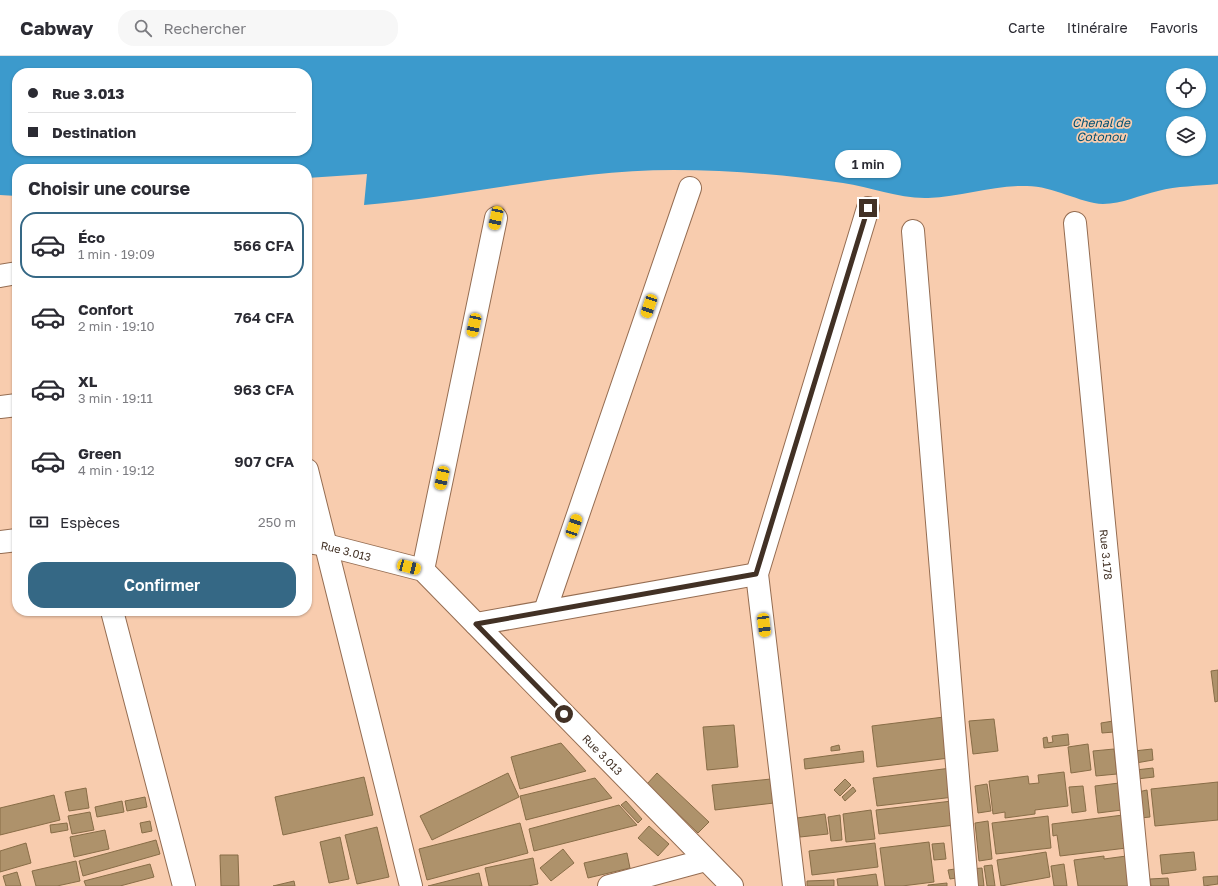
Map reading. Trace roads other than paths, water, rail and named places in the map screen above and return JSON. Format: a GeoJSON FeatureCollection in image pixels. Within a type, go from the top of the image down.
{"type":"FeatureCollection","features":[{"type":"Feature","properties":{"kind":"street"},"geometry":{"type":"LineString","coordinates":[[545,611],[690,188]]}},
{"type":"Feature","properties":{"kind":"street"},"geometry":{"type":"LineString","coordinates":[[794,886],[756,574],[868,208]]}},
{"type":"Feature","properties":{"kind":"street"},"geometry":{"type":"LineString","coordinates":[[423,570],[496,218]]}},
{"type":"Feature","properties":{"kind":"street","name":"Rue 3.178"},"geometry":{"type":"LineString","coordinates":[[1075,223],[1139,886]]}},
{"type":"Feature","properties":{"kind":"street"},"geometry":{"type":"LineString","coordinates":[[913,231],[967,886]]}},
{"type":"Feature","properties":{"kind":"street"},"geometry":{"type":"LineString","coordinates":[[0,276],[12,274]]}},
{"type":"Feature","properties":{"kind":"street"},"geometry":{"type":"LineString","coordinates":[[0,407],[12,406]]}},
{"type":"Feature","properties":{"kind":"street"},"geometry":{"type":"LineString","coordinates":[[312,511],[316,543],[411,886]]}},
{"type":"Feature","properties":{"kind":"street"},"geometry":{"type":"LineString","coordinates":[[0,542],[12,541]]}},
{"type":"Feature","properties":{"kind":"street","name":"Rue 3.013"},"geometry":{"type":"LineString","coordinates":[[316,543],[423,570],[732,886]]}},
{"type":"Feature","properties":{"kind":"street"},"geometry":{"type":"LineString","coordinates":[[476,624],[756,574]]}},
{"type":"Feature","properties":{"kind":"street"},"geometry":{"type":"LineString","coordinates":[[113,616],[184,886]]}},
{"type":"Feature","properties":{"kind":"street"},"geometry":{"type":"LineString","coordinates":[[609,886],[706,860]]}},
{"type":"Feature","properties":{"kind":"water","name":"Chenal de Cotonou"},"geometry":{"type":"Polygon","coordinates":[[[0,56],[1218,56],[1218,184],[1165,189],[1110,204],[1094,203],[1056,191],[1027,186],[1002,187],[953,196],[917,198],[896,195],[843,183],[801,178],[738,172],[674,170],[596,174],[442,196],[364,205],[367,174],[312,178],[312,164],[12,164],[12,196],[0,195],[0,56]]]}}]}
